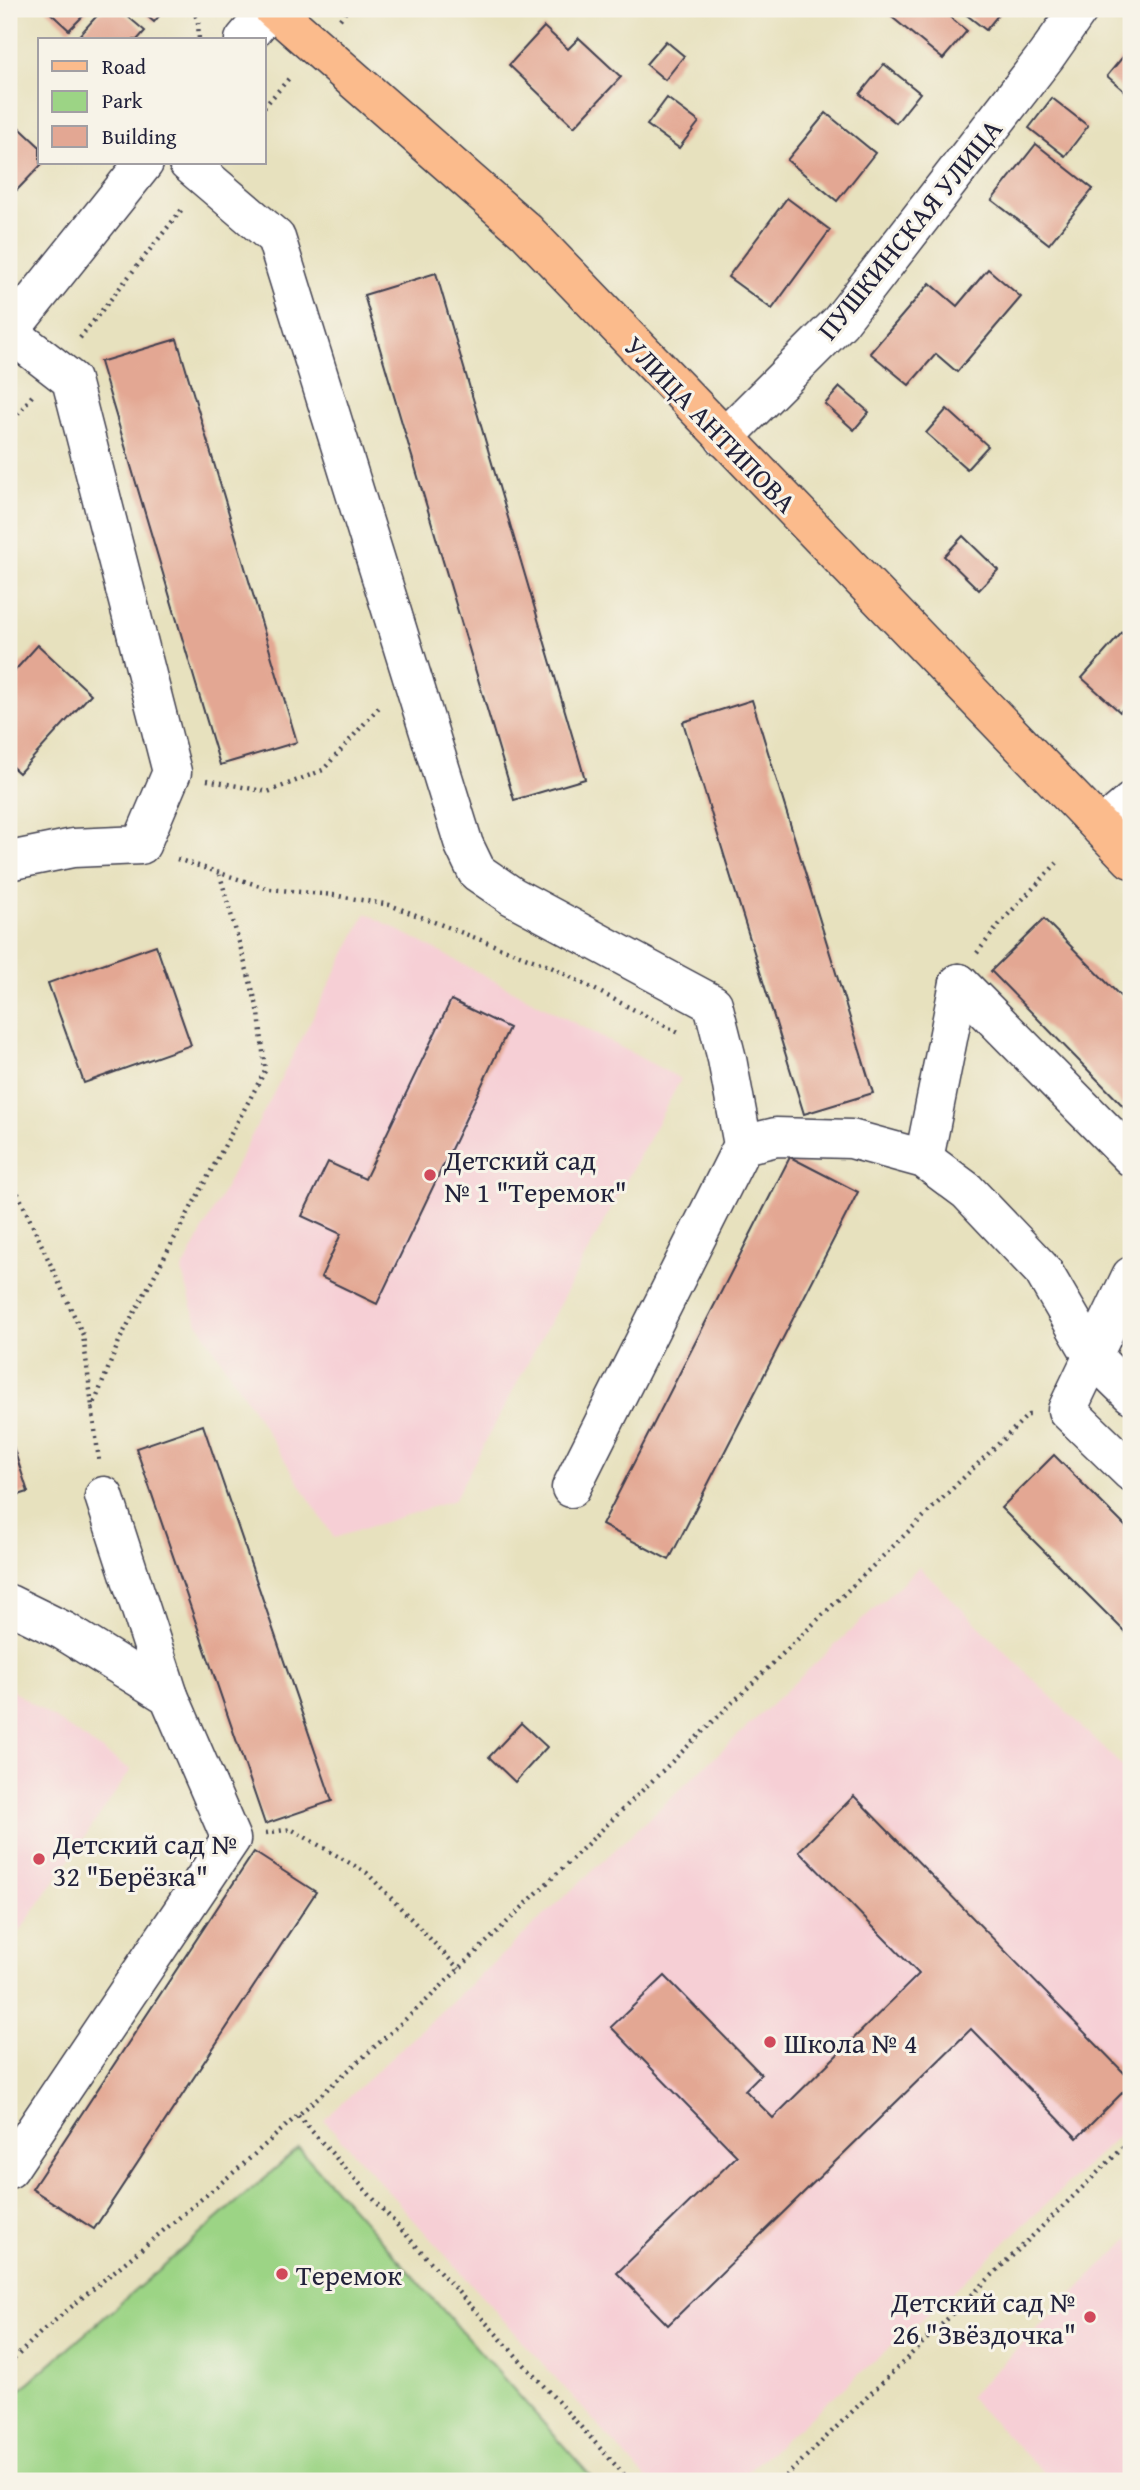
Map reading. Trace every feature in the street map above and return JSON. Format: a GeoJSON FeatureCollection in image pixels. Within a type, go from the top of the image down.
{"type":"FeatureCollection","features":[{"type":"Feature","properties":{"kind":"main road","name":"УЛИЦА АНТИПОВА"},"geometry":{"type":"LineString","coordinates":[[272,9],[526,231],[1131,859]]}},
{"type":"Feature","properties":{"kind":"street"},"geometry":{"type":"LineString","coordinates":[[246,38],[272,9]]}},
{"type":"Feature","properties":{"kind":"street","name":"ПУШКИНСКАЯ УЛИЦА"},"geometry":{"type":"LineString","coordinates":[[724,438],[840,322],[1046,56],[1079,9]]}},
{"type":"Feature","properties":{"kind":"street"},"geometry":{"type":"LineString","coordinates":[[9,861],[73,848],[141,845],[172,772],[71,380],[9,332],[143,164]]}},
{"type":"Feature","properties":{"kind":"street"},"geometry":{"type":"LineString","coordinates":[[198,170],[276,238],[464,845],[477,873],[512,896],[713,1004],[727,1059],[743,1146],[570,1488]]}},
{"type":"Feature","properties":{"kind":"street"},"geometry":{"type":"LineString","coordinates":[[1101,828],[1131,802]]}},
{"type":"Feature","properties":{"kind":"street"},"geometry":{"type":"LineString","coordinates":[[959,984],[1131,1157]]}},
{"type":"Feature","properties":{"kind":"street"},"geometry":{"type":"LineString","coordinates":[[924,1159],[959,984]]}},
{"type":"Feature","properties":{"kind":"street"},"geometry":{"type":"LineString","coordinates":[[743,1146],[776,1137],[851,1139],[924,1159],[967,1191],[1043,1271],[1093,1357],[1131,1394]]}},
{"type":"Feature","properties":{"kind":"street"},"geometry":{"type":"LineString","coordinates":[[1131,1276],[1067,1410],[1131,1472]]}},
{"type":"Feature","properties":{"kind":"street"},"geometry":{"type":"LineString","coordinates":[[9,2169],[231,1839],[169,1696],[104,1496]]}},
{"type":"Feature","properties":{"kind":"street"},"geometry":{"type":"LineString","coordinates":[[9,1604],[64,1631],[169,1696]]}},
{"type":"Feature","properties":{"kind":"path"},"geometry":{"type":"LineString","coordinates":[[193,9],[198,22],[199,38]]}},
{"type":"Feature","properties":{"kind":"path"},"geometry":{"type":"LineString","coordinates":[[9,425],[55,368],[198,170]]}},
{"type":"Feature","properties":{"kind":"path"},"geometry":{"type":"LineString","coordinates":[[172,772],[268,792],[323,770],[411,671]]}},
{"type":"Feature","properties":{"kind":"path"},"geometry":{"type":"LineString","coordinates":[[141,845],[220,875],[269,890],[333,895],[390,905],[551,967],[727,1059]]}},
{"type":"Feature","properties":{"kind":"path"},"geometry":{"type":"LineString","coordinates":[[959,984],[978,951],[1002,921],[1057,863]]}},
{"type":"Feature","properties":{"kind":"path"},"geometry":{"type":"LineString","coordinates":[[92,1409],[120,1339],[265,1071],[259,1013],[220,875]]}},
{"type":"Feature","properties":{"kind":"path"},"geometry":{"type":"LineString","coordinates":[[9,1174],[83,1335],[104,1496]]}},
{"type":"Feature","properties":{"kind":"path"},"geometry":{"type":"LineString","coordinates":[[9,2364],[41,2332],[239,2168],[459,1969],[1028,1415],[1067,1410]]}},
{"type":"Feature","properties":{"kind":"path"},"geometry":{"type":"LineString","coordinates":[[231,1839],[290,1829],[367,1873],[459,1969]]}},
{"type":"Feature","properties":{"kind":"path"},"geometry":{"type":"LineString","coordinates":[[298,2116],[630,2481]]}},
{"type":"Feature","properties":{"kind":"path"},"geometry":{"type":"LineString","coordinates":[[781,2481],[1131,2140]]}},
{"type":"Feature","properties":{"kind":"shaded area","name":"Детский сад № 1 \"Теремок\""},"geometry":{"type":"Polygon","coordinates":[[[366,913],[681,1079],[454,1500],[334,1538],[196,1320],[182,1271],[366,913]]]}},
{"type":"Feature","properties":{"kind":"shaded area","name":"Школа № 4"},"geometry":{"type":"Polygon","coordinates":[[[919,1567],[1131,1775],[1131,2124],[943,2301],[737,2481],[648,2481],[324,2120],[919,1567]]]}},
{"type":"Feature","properties":{"kind":"shaded area","name":"Детский сад № 32 \"Берёзка\""},"geometry":{"type":"Polygon","coordinates":[[[9,1688],[131,1770],[9,1947],[9,1688]]]}},
{"type":"Feature","properties":{"kind":"shaded area","name":"Детский сад № 26 \"Звёздочка\""},"geometry":{"type":"Polygon","coordinates":[[[1131,2237],[1131,2481],[1052,2481],[968,2397],[1131,2237]]]}},
{"type":"Feature","properties":{"kind":"green space","name":"Теремок"},"geometry":{"type":"Polygon","coordinates":[[[299,2148],[595,2481],[9,2481],[9,2400],[299,2148]]]}},
{"type":"Feature","properties":{"kind":"building"},"geometry":{"type":"Polygon","coordinates":[[[46,9],[90,9],[69,30],[46,9]]]}},
{"type":"Feature","properties":{"kind":"building"},"geometry":{"type":"Polygon","coordinates":[[[103,9],[119,9],[145,31],[139,38],[77,38],[103,9]]]}},
{"type":"Feature","properties":{"kind":"building"},"geometry":{"type":"Polygon","coordinates":[[[139,9],[165,9],[154,22],[139,9]]]}},
{"type":"Feature","properties":{"kind":"building"},"geometry":{"type":"Polygon","coordinates":[[[882,9],[940,9],[967,31],[943,59],[882,9]]]}},
{"type":"Feature","properties":{"kind":"building"},"geometry":{"type":"Polygon","coordinates":[[[959,9],[1003,9],[986,30],[959,9]]]}},
{"type":"Feature","properties":{"kind":"building"},"geometry":{"type":"Polygon","coordinates":[[[544,27],[568,49],[579,38],[621,77],[574,127],[509,65],[544,27]]]}},
{"type":"Feature","properties":{"kind":"building"},"geometry":{"type":"Polygon","coordinates":[[[666,41],[684,56],[665,80],[646,64],[666,41]]]}},
{"type":"Feature","properties":{"kind":"building"},"geometry":{"type":"Polygon","coordinates":[[[1131,47],[1131,97],[1107,76],[1131,47]]]}},
{"type":"Feature","properties":{"kind":"building"},"geometry":{"type":"Polygon","coordinates":[[[884,64],[920,93],[896,123],[860,94],[884,64]]]}},
{"type":"Feature","properties":{"kind":"building"},"geometry":{"type":"Polygon","coordinates":[[[667,98],[699,122],[679,148],[647,125],[667,98]]]}},
{"type":"Feature","properties":{"kind":"building"},"geometry":{"type":"Polygon","coordinates":[[[1052,98],[1088,126],[1065,156],[1029,128],[1052,98]]]}},
{"type":"Feature","properties":{"kind":"building"},"geometry":{"type":"Polygon","coordinates":[[[826,113],[875,153],[837,201],[787,160],[826,113]]]}},
{"type":"Feature","properties":{"kind":"building"},"geometry":{"type":"Polygon","coordinates":[[[9,118],[38,145],[38,164],[42,164],[17,190],[9,183],[9,118]]]}},
{"type":"Feature","properties":{"kind":"building"},"geometry":{"type":"Polygon","coordinates":[[[1036,144],[1093,189],[1049,244],[992,200],[1036,144]]]}},
{"type":"Feature","properties":{"kind":"building"},"geometry":{"type":"Polygon","coordinates":[[[787,198],[830,230],[772,309],[728,277],[787,198]]]}},
{"type":"Feature","properties":{"kind":"building"},"geometry":{"type":"Polygon","coordinates":[[[988,269],[1021,297],[957,372],[936,354],[909,385],[870,353],[930,283],[957,306],[988,269]]]}},
{"type":"Feature","properties":{"kind":"building"},"geometry":{"type":"Polygon","coordinates":[[[436,273],[585,779],[514,800],[364,295],[436,273]]]}},
{"type":"Feature","properties":{"kind":"building"},"geometry":{"type":"Polygon","coordinates":[[[177,339],[297,742],[220,765],[100,362],[177,339]]]}},
{"type":"Feature","properties":{"kind":"building"},"geometry":{"type":"Polygon","coordinates":[[[840,387],[869,412],[854,430],[825,404],[840,387]]]}},
{"type":"Feature","properties":{"kind":"building"},"geometry":{"type":"Polygon","coordinates":[[[947,409],[988,446],[967,469],[926,433],[947,409]]]}},
{"type":"Feature","properties":{"kind":"building"},"geometry":{"type":"Polygon","coordinates":[[[963,536],[998,570],[979,590],[944,556],[963,536]]]}},
{"type":"Feature","properties":{"kind":"building"},"geometry":{"type":"Polygon","coordinates":[[[1127,627],[1131,631],[1131,700],[1120,712],[1082,678],[1127,627]]]}},
{"type":"Feature","properties":{"kind":"building"},"geometry":{"type":"Polygon","coordinates":[[[38,645],[91,694],[19,773],[9,764],[9,677],[38,645]]]}},
{"type":"Feature","properties":{"kind":"building"},"geometry":{"type":"Polygon","coordinates":[[[752,700],[873,1093],[804,1114],[683,722],[752,700]]]}},
{"type":"Feature","properties":{"kind":"building"},"geometry":{"type":"Polygon","coordinates":[[[1044,919],[1131,1007],[1131,1114],[991,971],[1044,919]]]}},
{"type":"Feature","properties":{"kind":"building"},"geometry":{"type":"Polygon","coordinates":[[[156,945],[191,1045],[84,1083],[48,983],[156,945]]]}},
{"type":"Feature","properties":{"kind":"building"},"geometry":{"type":"Polygon","coordinates":[[[451,1000],[509,1028],[377,1304],[321,1277],[341,1234],[302,1216],[328,1162],[365,1179],[451,1000]]]}},
{"type":"Feature","properties":{"kind":"building"},"geometry":{"type":"Polygon","coordinates":[[[790,1157],[858,1192],[669,1560],[602,1525],[790,1157]]]}},
{"type":"Feature","properties":{"kind":"building"},"geometry":{"type":"Polygon","coordinates":[[[203,1425],[332,1801],[265,1824],[136,1448],[203,1425]]]}},
{"type":"Feature","properties":{"kind":"building"},"geometry":{"type":"Polygon","coordinates":[[[9,1434],[28,1492],[9,1498],[9,1434]]]}},
{"type":"Feature","properties":{"kind":"building"},"geometry":{"type":"Polygon","coordinates":[[[1054,1455],[1131,1532],[1131,1638],[1001,1508],[1054,1455]]]}},
{"type":"Feature","properties":{"kind":"building"},"geometry":{"type":"Polygon","coordinates":[[[521,1723],[547,1747],[515,1782],[489,1757],[521,1723]]]}},
{"type":"Feature","properties":{"kind":"building"},"geometry":{"type":"Polygon","coordinates":[[[854,1796],[1131,2080],[1131,2084],[1077,2138],[971,2029],[668,2325],[617,2273],[737,2156],[611,2027],[665,1976],[761,2074],[745,2090],[773,2118],[919,1974],[799,1851],[854,1796]]]}},
{"type":"Feature","properties":{"kind":"building"},"geometry":{"type":"Polygon","coordinates":[[[254,1852],[316,1892],[94,2229],[32,2189],[254,1852]]]}},
{"type":"Feature","properties":{"kind":"place","name":"Детский сад № 1 \"Теремок\""},"geometry":{"type":"Point","coordinates":[430,1175]}},
{"type":"Feature","properties":{"kind":"place","name":"Детский сад № 32 \"Берёзка\""},"geometry":{"type":"Point","coordinates":[39,1859]}},
{"type":"Feature","properties":{"kind":"place","name":"Школа № 4"},"geometry":{"type":"Point","coordinates":[770,2042]}},
{"type":"Feature","properties":{"kind":"place","name":"Теремок"},"geometry":{"type":"Point","coordinates":[282,2274]}},
{"type":"Feature","properties":{"kind":"place","name":"Детский сад № 26 \"Звёздочка\""},"geometry":{"type":"Point","coordinates":[1090,2317]}}]}
